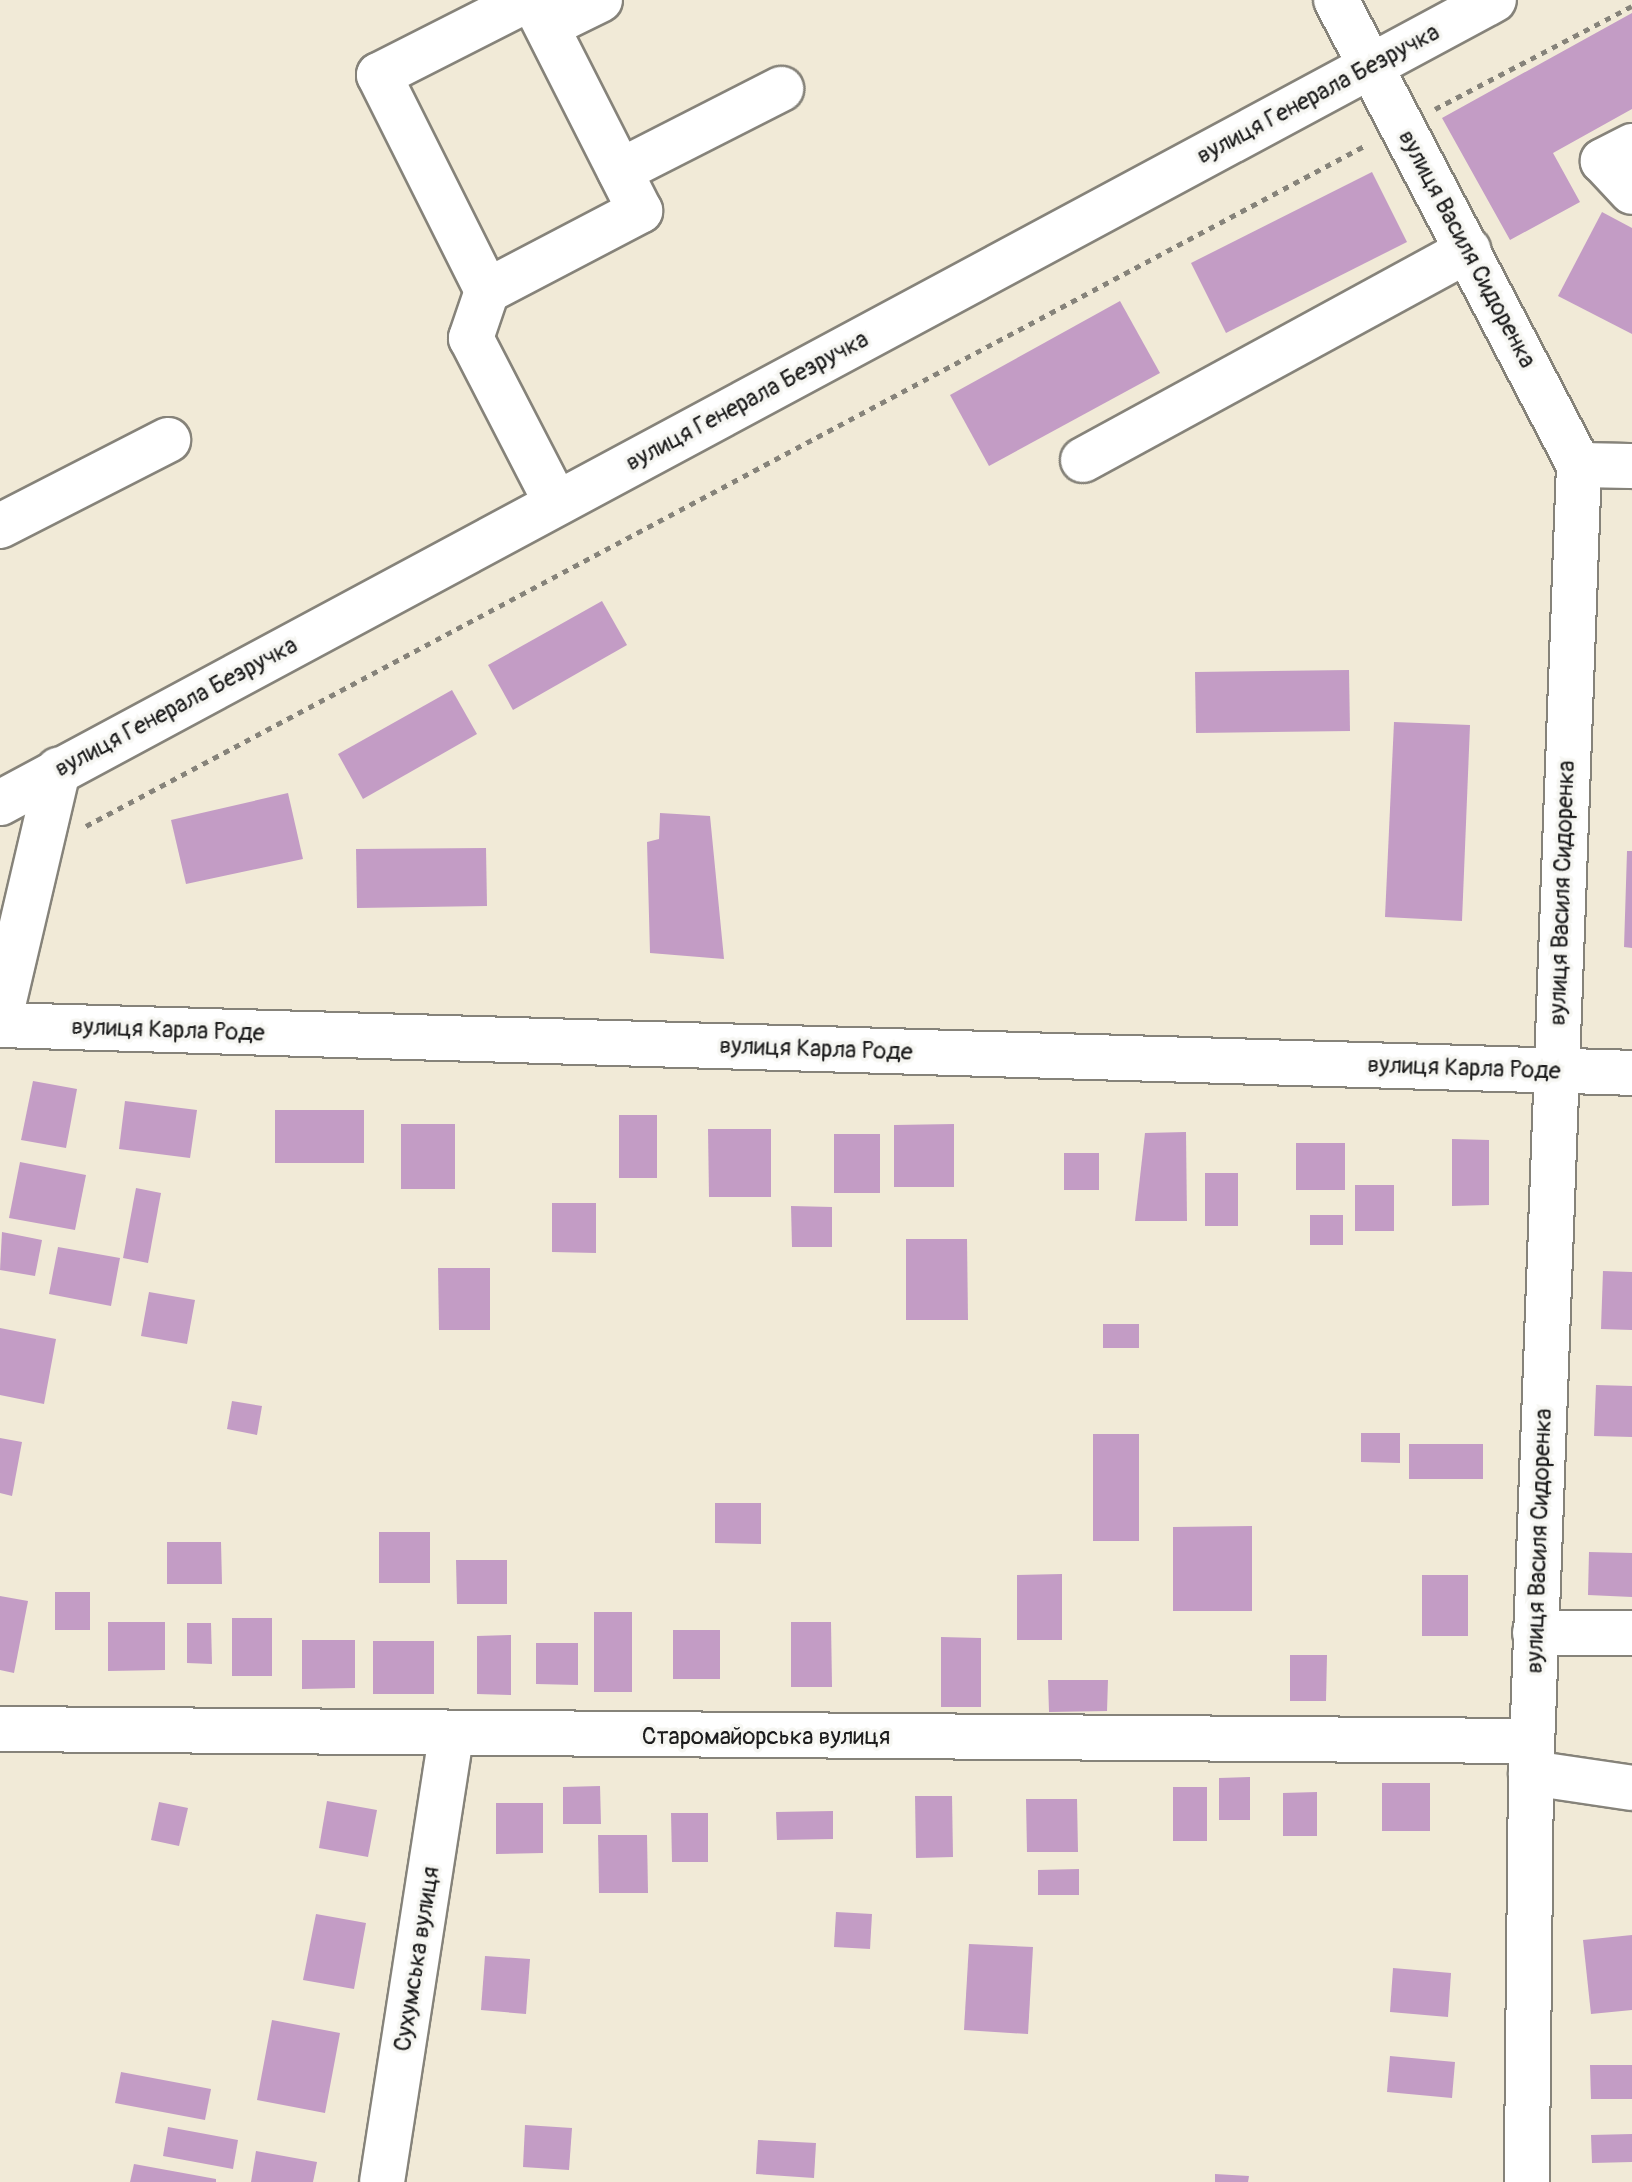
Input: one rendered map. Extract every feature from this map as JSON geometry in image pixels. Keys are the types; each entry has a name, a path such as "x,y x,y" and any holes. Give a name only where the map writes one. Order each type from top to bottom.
{"street":[{"path":"487,291 379,75 536,9 600,0"},
{"name":"вулиця Василя Сидоренка","path":"1336,0 1579,465 1531,1757 1527,2182"},
{"name":"вулиця Генерала Безручка","path":"0,803 1494,0"},
{"path":"536,9 640,211 487,291 471,338 556,503"},
{"path":"620,171 781,89"},
{"path":"1632,146 1603,161 1632,192"},
{"path":"1083,460 1468,250"},
{"path":"0,526 168,440"},
{"path":"1579,465 1632,466"},
{"path":"0,1018 58,770"},
{"name":"вулиця Карла Роде","path":"0,1025 1632,1073"},
{"path":"1535,1633 1632,1633"},
{"name":"Старомайорська вулиця","path":"0,1729 1531,1757 1632,1788"},
{"name":"Сухумська вулиця","path":"382,2182 451,1736"}],"path":[{"path":"39,851 1632,6"}],"building":[{"path":"1632,13 1632,109 1553,153 1580,202 1510,240 1442,118"},
{"path":"1372,172 1407,242 1226,333 1191,263"},
{"path":"1602,212 1632,228 1632,334 1558,296"},
{"path":"1120,301 1160,373 989,466 950,395"},
{"path":"602,601 627,645 513,710 488,665"},
{"path":"1349,670 1350,731 1196,733 1195,672"},
{"path":"452,690 477,734 363,799 338,754"},
{"path":"1394,722 1470,725 1462,921 1385,917"},
{"path":"288,793 303,859 186,884 171,820"},
{"path":"660,813 710,816 724,959 650,953 647,842 659,839"},
{"path":"486,848 487,906 357,908 356,849"},
{"path":"1627,851 1632,851 1632,948 1624,947"},
{"path":"33,1081 77,1089 66,1148 21,1140"},
{"path":"125,1101 197,1110 190,1158 119,1149"},
{"path":"275,1110 364,1110 364,1163 275,1163"},
{"path":"619,1115 657,1115 657,1178 619,1178"},
{"path":"401,1124 455,1124 455,1189 401,1189"},
{"path":"954,1124 954,1187 894,1187 894,1125"},
{"path":"708,1129 771,1129 771,1197 709,1197"},
{"path":"1186,1132 1187,1221 1135,1221 1145,1133"},
{"path":"834,1134 880,1134 880,1193 834,1193"},
{"path":"1452,1139 1489,1140 1489,1205 1452,1206"},
{"path":"1296,1143 1345,1143 1345,1190 1296,1190"},
{"path":"1064,1153 1099,1153 1099,1190 1064,1190"},
{"path":"20,1162 86,1175 75,1230 9,1218"},
{"path":"1205,1173 1238,1173 1238,1226 1205,1226"},
{"path":"1355,1185 1394,1185 1394,1231 1355,1231"},
{"path":"136,1188 161,1193 148,1263 123,1258"},
{"path":"552,1203 596,1203 596,1253 552,1252"},
{"path":"791,1206 832,1207 832,1247 792,1247"},
{"path":"1310,1215 1343,1215 1343,1245 1310,1245"},
{"path":"2,1232 42,1240 35,1276 0,1270"},
{"path":"906,1239 967,1239 968,1320 906,1320"},
{"path":"58,1247 120,1258 111,1306 49,1294"},
{"path":"438,1268 490,1268 490,1330 439,1330"},
{"path":"1603,1271 1632,1272 1632,1330 1601,1329"},
{"path":"149,1292 195,1300 187,1344 141,1336"},
{"path":"1103,1324 1139,1324 1139,1348 1103,1348"},
{"path":"0,1328 56,1339 44,1404 0,1395"},
{"path":"1596,1385 1632,1386 1632,1437 1594,1436"},
{"path":"232,1401 262,1406 257,1435 227,1429"},
{"path":"1361,1433 1400,1433 1400,1463 1361,1462"},
{"path":"1093,1434 1139,1434 1139,1541 1093,1541"},
{"path":"0,1438 22,1442 12,1496 0,1493"},
{"path":"1409,1444 1483,1444 1483,1479 1409,1479"},
{"path":"715,1503 761,1503 761,1544 715,1543"},
{"path":"1252,1526 1252,1611 1173,1611 1173,1527"},
{"path":"379,1532 430,1532 430,1583 379,1583"},
{"path":"167,1542 221,1542 222,1584 167,1584"},
{"path":"1589,1552 1632,1553 1632,1597 1588,1595"},
{"path":"456,1560 507,1560 507,1604 457,1604"},
{"path":"1062,1574 1062,1640 1017,1640 1017,1575"},
{"path":"1422,1575 1468,1575 1468,1636 1422,1636"},
{"path":"55,1592 90,1592 90,1630 55,1630"},
{"path":"0,1596 28,1601 14,1673 0,1670"},
{"path":"594,1612 632,1612 632,1692 594,1692"},
{"path":"232,1618 272,1618 272,1676 232,1676"},
{"path":"108,1622 165,1622 165,1670 108,1671"},
{"path":"791,1622 831,1622 832,1687 791,1687"},
{"path":"187,1623 211,1623 212,1664 187,1663"},
{"path":"673,1630 720,1630 720,1679 673,1679"},
{"path":"511,1635 511,1695 477,1694 477,1636"},
{"path":"941,1637 981,1638 981,1707 941,1707"},
{"path":"302,1640 355,1640 355,1688 302,1689"},
{"path":"373,1641 434,1641 434,1694 373,1694"},
{"path":"536,1643 578,1643 578,1685 536,1684"},
{"path":"1290,1655 1327,1655 1326,1701 1290,1701"},
{"path":"1048,1680 1108,1680 1107,1711 1049,1712"},
{"path":"1250,1777 1250,1820 1219,1820 1219,1778"},
{"path":"1382,1783 1430,1783 1430,1831 1382,1831"},
{"path":"600,1786 601,1824 563,1824 563,1787"},
{"path":"1173,1787 1207,1787 1207,1841 1173,1841"},
{"path":"1317,1792 1317,1836 1283,1836 1283,1793"},
{"path":"915,1796 952,1796 953,1857 916,1858"},
{"path":"1026,1799 1077,1799 1078,1852 1027,1852"},
{"path":"327,1801 377,1810 368,1857 319,1848"},
{"path":"159,1802 188,1808 179,1846 151,1840"},
{"path":"496,1803 543,1803 543,1853 496,1854"},
{"path":"833,1811 833,1839 777,1840 776,1812"},
{"path":"671,1813 708,1813 708,1862 672,1862"},
{"path":"598,1835 647,1835 648,1893 599,1893"},
{"path":"1079,1869 1079,1895 1038,1895 1038,1870"},
{"path":"836,1912 872,1914 870,1949 834,1947"},
{"path":"316,1914 366,1923 354,1989 303,1980"},
{"path":"1632,1935 1632,2010 1591,2014 1583,1940"},
{"path":"969,1944 1033,1947 1028,2034 964,2030"},
{"path":"485,1956 530,1959 526,2014 481,2010"},
{"path":"1393,1968 1451,1973 1448,2017 1390,2012"},
{"path":"272,2020 340,2033 325,2113 257,2100"},
{"path":"1390,2056 1455,2062 1452,2098 1387,2092"},
{"path":"1590,2065 1632,2065 1632,2099 1591,2099"},
{"path":"121,2072 211,2089 205,2120 115,2103"},
{"path":"525,2125 572,2128 569,2170 523,2167"},
{"path":"168,2127 238,2140 233,2169 163,2156"},
{"path":"1632,2134 1632,2162 1592,2163 1591,2135"},
{"path":"758,2140 816,2143 814,2178 756,2174"},
{"path":"256,2151 317,2162 313,2182 251,2182"},
{"path":"134,2164 216,2179 216,2182 130,2182"},
{"path":"1215,2174 1249,2176 1248,2182 1215,2182"}]}
